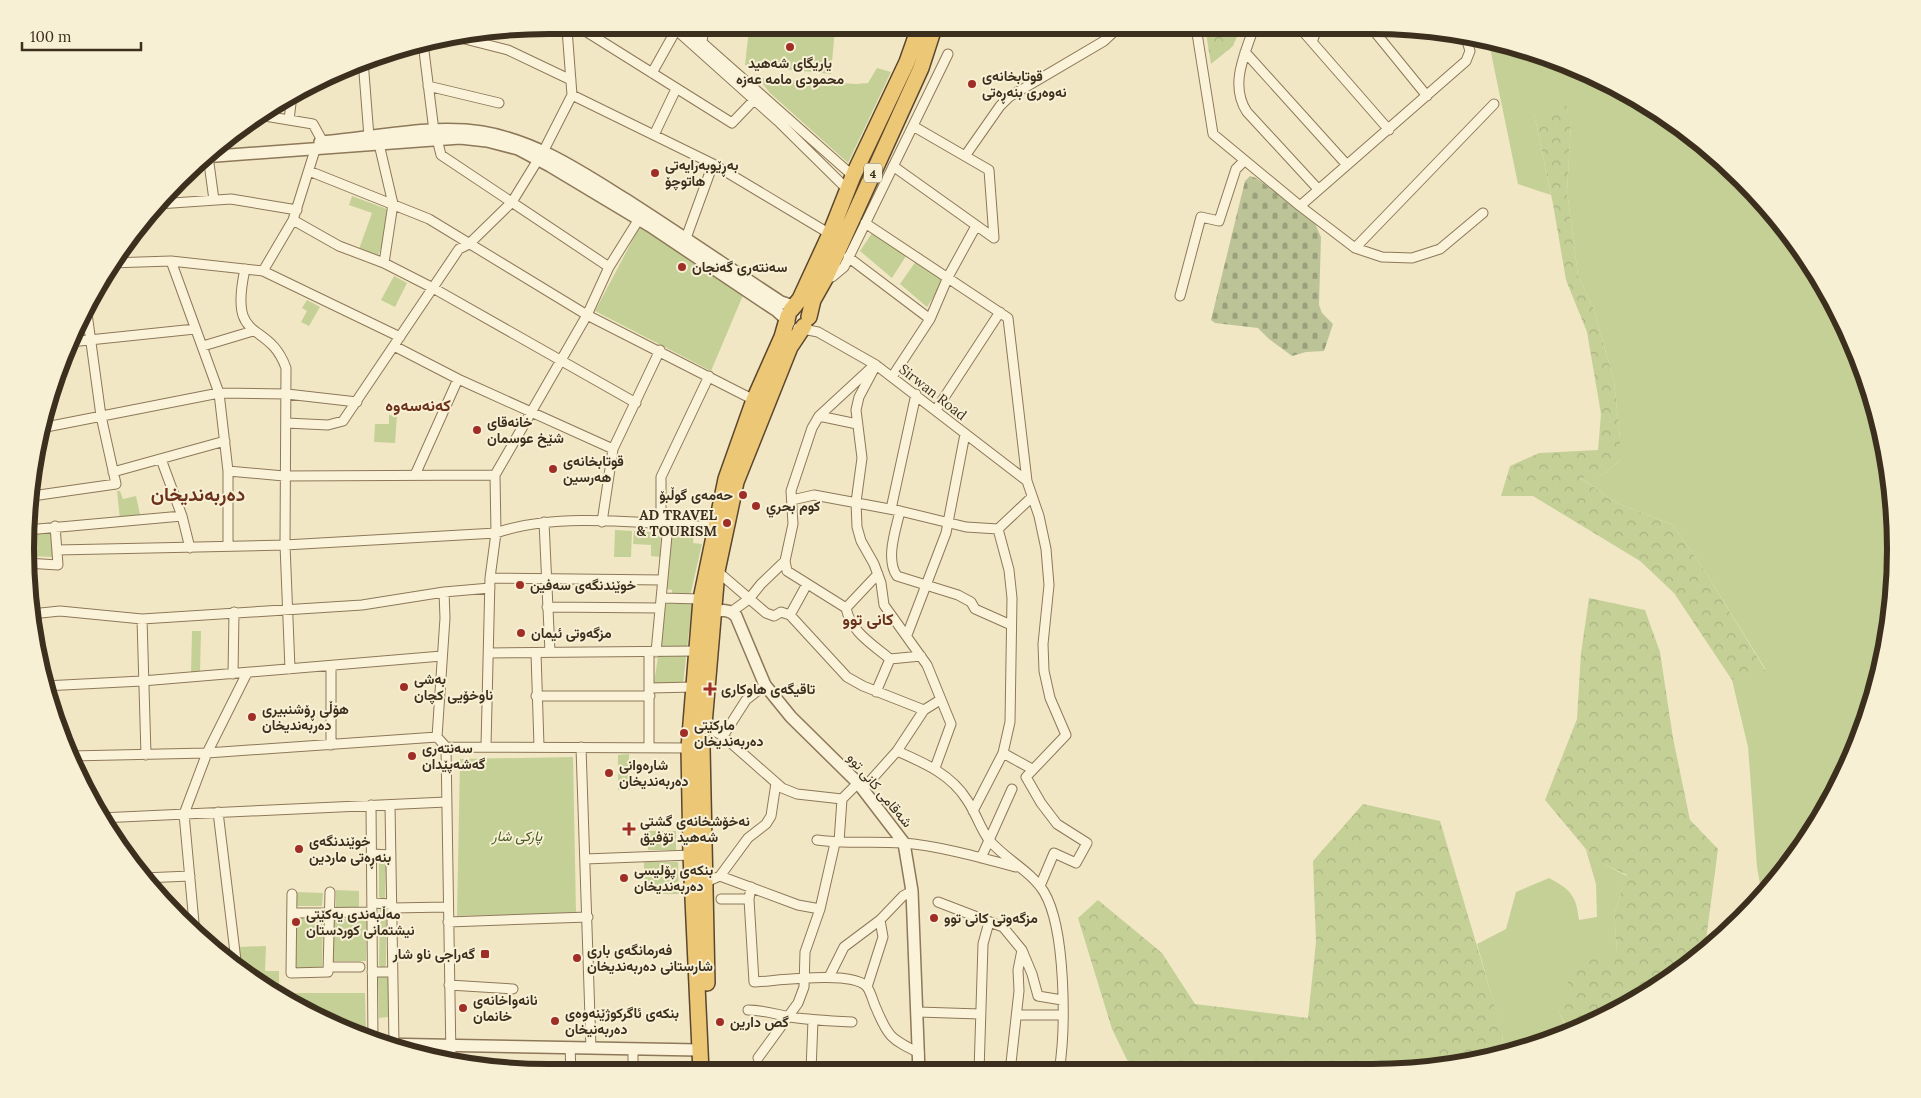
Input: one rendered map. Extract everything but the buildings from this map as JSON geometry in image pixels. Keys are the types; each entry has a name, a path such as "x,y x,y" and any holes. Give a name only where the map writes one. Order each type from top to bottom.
{"highway":[{"name":"4","path":"701,1064 691,856 696,748 704,725 717,570 736,482 790,347 799,319 800,299 830,234 850,183 907,62 917,34"},
{"name":"4","path":"710,1064 704,883 694,687 701,599 715,527 726,479 754,400 799,319 813,300 826,277 921,68 932,34"}],"street":[{"path":"286,423 339,424 357,402 459,249 469,244 512,202 541,155 572,96 568,34"},
{"path":"590,34 732,123 754,100"},
{"path":"652,72 674,34"},
{"path":"680,34 850,183"},
{"path":"693,34 850,183"},
{"path":"702,41 703,34"},
{"path":"965,156 1000,106 1010,97 1104,41 1112,34"},
{"path":"1197,34 1213,134 1300,206 1355,248 1382,257 1412,258 1440,249 1482,213"},
{"path":"1251,34 1238,82 1238,93 1244,108 1318,189"},
{"path":"1306,34 1388,130"},
{"path":"1312,42 1315,34"},
{"path":"1377,34 1427,96"},
{"path":"470,40 508,50 571,80"},
{"path":"1300,206 1466,62 1470,55 1466,43"},
{"path":"424,49 436,135 441,155 609,267"},
{"path":"1245,52 1347,165"},
{"path":"826,277 832,277 840,271 848,257 948,54"},
{"path":"364,68 369,137"},
{"path":"428,86 499,103"},
{"path":"654,135 676,89"},
{"path":"572,96 713,164 830,234"},
{"path":"289,120 291,103"},
{"path":"1355,248 1494,104"},
{"path":"263,271 293,220 319,146 313,124 270,117"},
{"path":"892,166 994,238 989,170 913,126"},
{"path":"219,153 379,144 436,135"},
{"path":"319,146 369,137 436,135 487,141 541,155 686,238 781,302 799,319"},
{"path":"379,144 393,204 384,263"},
{"path":"541,155 799,319"},
{"path":"1180,296 1201,217 1220,221 1236,169 1244,161"},
{"path":"209,162 214,200"},
{"path":"686,238 713,164"},
{"path":"309,171 429,219 587,315 660,350 754,400"},
{"path":"167,203 214,200 248,201 297,210"},
{"path":"486,746 490,653 490,583 496,533 495,475 587,315 609,267 639,219"},
{"path":"293,220 339,246 384,263 433,288 562,359 636,403"},
{"path":"865,223 1008,318 1027,481 1046,549 1049,585 1043,644 1044,671 1050,698 1066,735 1026,777 1041,803 1057,824 1087,843 1076,863 1054,853 1040,886"},
{"path":"892,377 930,319 948,277 976,226"},
{"path":"848,257 930,319"},
{"path":"121,263 171,261 263,271 400,338"},
{"path":"171,261 195,329 204,346 219,393 228,471 228,545"},
{"path":"245,269 240,304 244,320 282,356 286,368 284,476 290,668"},
{"path":"936,410 1000,312"},
{"path":"37,495 116,484 101,416 88,319"},
{"name":"Sirwan Road","path":"799,319 876,365 1027,481"},
{"path":"78,342 195,329"},
{"path":"204,346 253,330"},
{"path":"394,346 458,379 613,450"},
{"path":"602,522 613,450 660,350"},
{"path":"876,365 849,386 819,416 812,428 794,482 792,524 784,561 787,571 846,608 849,622 861,636 890,659 922,656"},
{"path":"876,365 859,396 857,424 862,458 856,502 857,528 878,574 884,604 922,656 951,724 934,768"},
{"path":"649,747 653,652 663,580 665,525 662,477 709,376"},
{"path":"414,475 458,379"},
{"path":"49,426 219,393 287,394 357,402"},
{"path":"916,394 896,510 892,569 897,576 958,595 971,602 975,609 1011,625"},
{"path":"819,416 857,424"},
{"path":"907,635 946,533 965,434"},
{"path":"113,472 225,441"},
{"path":"162,459 182,516 190,548"},
{"path":"228,471 284,476 495,475"},
{"path":"792,500 814,495 896,510 966,527 998,529 1032,497"},
{"path":"35,529 182,516"},
{"path":"57,550 285,545 496,533 511,528 544,522 602,522 715,527"},
{"path":"544,522 550,652"},
{"path":"34,564 58,565 55,526"},
{"path":"973,812 1003,753 1010,722 1012,693 1012,598 1009,570 998,529"},
{"path":"713,612 731,612 749,599 784,561"},
{"path":"717,570 766,613 774,616 782,612 790,615 847,677 876,692 924,710"},
{"path":"846,608 878,574"},
{"path":"38,613 60,611 142,619 288,608 362,605 490,583 548,579 663,580"},
{"path":"790,615 807,584"},
{"path":"444,592 437,737 446,747 451,1055"},
{"path":"661,598 701,599"},
{"path":"547,607 660,608"},
{"path":"233,674 234,612"},
{"name":"شەقامی کانی توو","path":"731,612 736,616 765,685 791,716 860,786 904,843 912,890 920,1064"},
{"path":"142,619 142,682 146,755"},
{"path":"490,653 697,651"},
{"path":"536,653 539,746"},
{"path":"52,686 142,682 442,656"},
{"path":"876,692 890,659"},
{"path":"331,666 331,745"},
{"path":"194,922 184,814 207,753 247,673"},
{"path":"723,736 746,700 765,685"},
{"path":"536,696 650,692 694,687"},
{"path":"704,725 723,736 776,783 797,794 842,799 860,786 897,751 924,710 940,700"},
{"path":"77,756 207,753 437,737"},
{"path":"446,747 696,748"},
{"path":"581,747 591,1048"},
{"path":"897,751 934,768 964,794 990,841 1040,886 1054,917 1062,1000 1059,1064"},
{"path":"1003,753 1032,770"},
{"path":"704,883 720,876 748,838 766,824 771,816 776,783"},
{"path":"981,858 1012,789"},
{"path":"758,1058 798,1002 805,980 805,952 820,909 837,843 842,799"},
{"path":"110,818 446,802"},
{"path":"390,804 394,1040"},
{"path":"371,805 373,1033"},
{"path":"218,812 236,958"},
{"path":"817,840 837,843 904,843 981,858 1019,868"},
{"path":"372,854 391,855"},
{"path":"585,860 691,856"},
{"path":"152,878 190,876"},
{"path":"720,876 798,905 820,909"},
{"path":"751,887 749,900 754,982 829,978 857,981 867,987 880,1018 892,1039 919,1053"},
{"path":"829,978 844,947 880,920 903,896 912,890"},
{"path":"292,894 291,973 328,972 330,892"},
{"path":"721,899 749,900"},
{"path":"938,902 1003,927 1022,950 1032,974 1038,996 1062,1000"},
{"path":"292,912 329,912 392,906 448,907"},
{"path":"448,922 588,917"},
{"path":"867,987 883,937 880,920"},
{"path":"979,1064 983,944 989,922"},
{"path":"1011,1064 1019,991 1018,970 1022,950"},
{"path":"328,967 360,967"},
{"path":"372,972 393,972"},
{"path":"450,985 513,989"},
{"path":"748,1010 771,1011 787,1016 813,1020 852,1022"},
{"path":"918,1012 980,1014"},
{"path":"1016,1015 1062,1015"},
{"path":"811,1064 813,1020"},
{"path":"407,1044 700,1050"},
{"path":"570,1047 571,1064"},
{"path":"633,1049 633,1064"}],"green space":[{"name":"یاریگاى شه‌هید محمودى مامه‌ عه‌زه","path":"748,34 834,34 831,74 745,65"},
{"path":"1206,34 1238,34 1233,46 1211,64"},
{"path":"1490,48 1538,61 1600,87 1658,121 1686,140 1712,162 1759,209 1781,235 1800,263 1834,321 1860,383 1877,448 1886,515 1886,583 1877,650 1860,715 1834,777 1800,835 1781,863 1761,887 1757,867 1748,747 1732,680 1766,670 1706,573 1673,525 1617,503 1579,477 1604,474 1620,460 1620,439 1614,381 1593,307 1578,276 1567,191 1571,123 1534,113 1551,195 1518,184"},
{"path":"877,68 891,72 848,163 770,93 758,78 856,84 868,83"},
{"path":"1567,106 1571,123 1567,191 1578,276 1593,307 1614,381 1620,439 1620,460 1604,474 1580,478 1617,503 1673,525 1706,573 1766,671 1732,680 1674,593 1640,561 1533,496 1501,496 1510,466 1539,453 1598,450 1601,414 1587,332 1566,280 1553,204 1534,113"},
{"path":"1250,176 1256,178 1313,219 1321,237 1319,305 1322,313 1333,324 1324,351 1306,352 1292,356 1258,328 1215,323 1211,320 1245,181"},
{"path":"352,196 387,209 386,235 378,256 359,249 372,213 349,205"},
{"path":"640,226 744,293 711,371 595,311"},
{"path":"872,233 906,256 892,278 860,251"},
{"path":"916,261 945,280 927,307 900,284"},
{"path":"394,276 407,283 395,307 381,300"},
{"path":"307,300 320,307 309,326 301,322 307,311 302,308"},
{"path":"389,415 397,416 395,443 374,442 375,424 389,424"},
{"path":"117,491 120,491 123,499 136,496 141,519 120,520"},
{"path":"615,530 632,531 631,557 614,557"},
{"path":"671,530 694,532 693,543 702,544 690,596 672,595 672,590 666,589"},
{"path":"52,531 54,557 34,556 34,534"},
{"path":"634,531 661,533 660,557 651,556 651,545 633,544"},
{"path":"1589,598 1645,610 1660,652 1673,738 1690,820 1718,849 1705,942 1686,958 1630,995 1566,1026 1559,1012 1573,965 1617,952 1614,913 1627,875 1595,860 1545,800 1577,719 1581,653"},
{"path":"666,604 692,604 683,684 654,683"},
{"path":"192,631 201,631 200,673 191,673"},
{"path":"629,754 630,790 618,790 618,755"},
{"name":"پاركى شار","path":"573,757 576,913 457,916 460,759"},
{"path":"1363,804 1440,821 1503,1034 1502,1048 1439,1060 1406,1063 1129,1064 1112,1029 1078,918 1098,900 1162,953 1195,1004 1308,1018 1316,942 1313,861"},
{"path":"648,831 676,831 676,850 648,850"},
{"path":"1586,850 1596,860 1627,876 1614,913 1617,952 1559,1012 1565,1026 1502,1048 1503,1036 1477,944 1506,929 1516,892 1549,878 1563,886 1571,894 1576,905 1579,920 1597,917 1596,884"},
{"path":"383,859 386,862 385,900 379,897 379,862"},
{"path":"644,862 678,862 679,894 657,894 657,885 644,885"},
{"path":"336,890 359,891 359,908 336,907"},
{"path":"295,892 323,893 322,906 295,906"},
{"path":"380,907 384,907 386,910 386,965 383,969 379,965"},
{"path":"295,915 323,915 322,969 294,968"},
{"path":"334,919 367,919 366,961 333,961"},
{"path":"266,946 265,971 279,971 279,987 241,962 239,947"},
{"path":"378,977 388,977 388,1017 379,1018"},
{"path":"288,993 365,993 366,1030 321,1011"}],"place":[{"name":"یاریگاى شه‌هید محمودى مامه‌ عه‌زه","path":"790,47"},
{"name":"قوتابخانەی نەوەری بنەڕەتی","path":"972,84"},
{"name":"بەڕێوبەرایەتی هاتوچۆ","path":"655,173"},
{"name":"سەنتەری گەنجان","path":"682,267"},
{"name":"خانەقای شێخ عوسمان","path":"477,430"},
{"name":"قوتابخانەی هەرسین","path":"553,469"},
{"name":"حەمەی گوڵبۆ","path":"743,495"},
{"name":"کوم بحري","path":"756,506"},
{"name":"AD TRAVEL & TOURISM","path":"727,523"},
{"name":"خوێندنگەی سەفین","path":"520,585"},
{"name":"مزگەوتی ئیمان","path":"521,633"},
{"name":"بەشی ناوخۆیی کچان","path":"404,687"},
{"name":"تاقیگەی هاوکاری","path":"710,689"},
{"name":"هۆڵی ڕۆشنبیری دەربەندیخان","path":"252,717"},
{"name":"مارکێتی دەربەندیخان","path":"684,733"},
{"name":"سەنتەری گەشەپێدان","path":"412,756"},
{"name":"شارەوانی دەربەندیخان","path":"609,773"},
{"name":"نەخۆشخانەی گشتی شەهید تۆفیق","path":"629,829"},
{"name":"خوێندنگەی بنەڕەتی ماردین","path":"299,849"},
{"name":"بنکەی پۆلیسی دەربەندیخان","path":"624,878"},
{"name":"مزگەوتی کانی توو","path":"934,918"},
{"name":"مەڵبەندی یەکێتی نیشتمانی کوردستان","path":"296,922"},
{"name":"گەراجی ناو شار","path":"485,954"},
{"name":"فەرمانگەی باری شارستانی دەربەندیخان","path":"577,958"},
{"name":"نانەواخانەی خانمان","path":"463,1008"},
{"name":"بنکەی ئاگرکوژێنەوەی دەربەنیخان","path":"555,1021"},
{"name":"گص دارین","path":"720,1022"}],"district":[{"name":"کەنەسەوە","path":"418,405"},
{"name":"دەربەندیخان","path":"198,494"},
{"name":"کانی توو","path":"868,619"}]}
